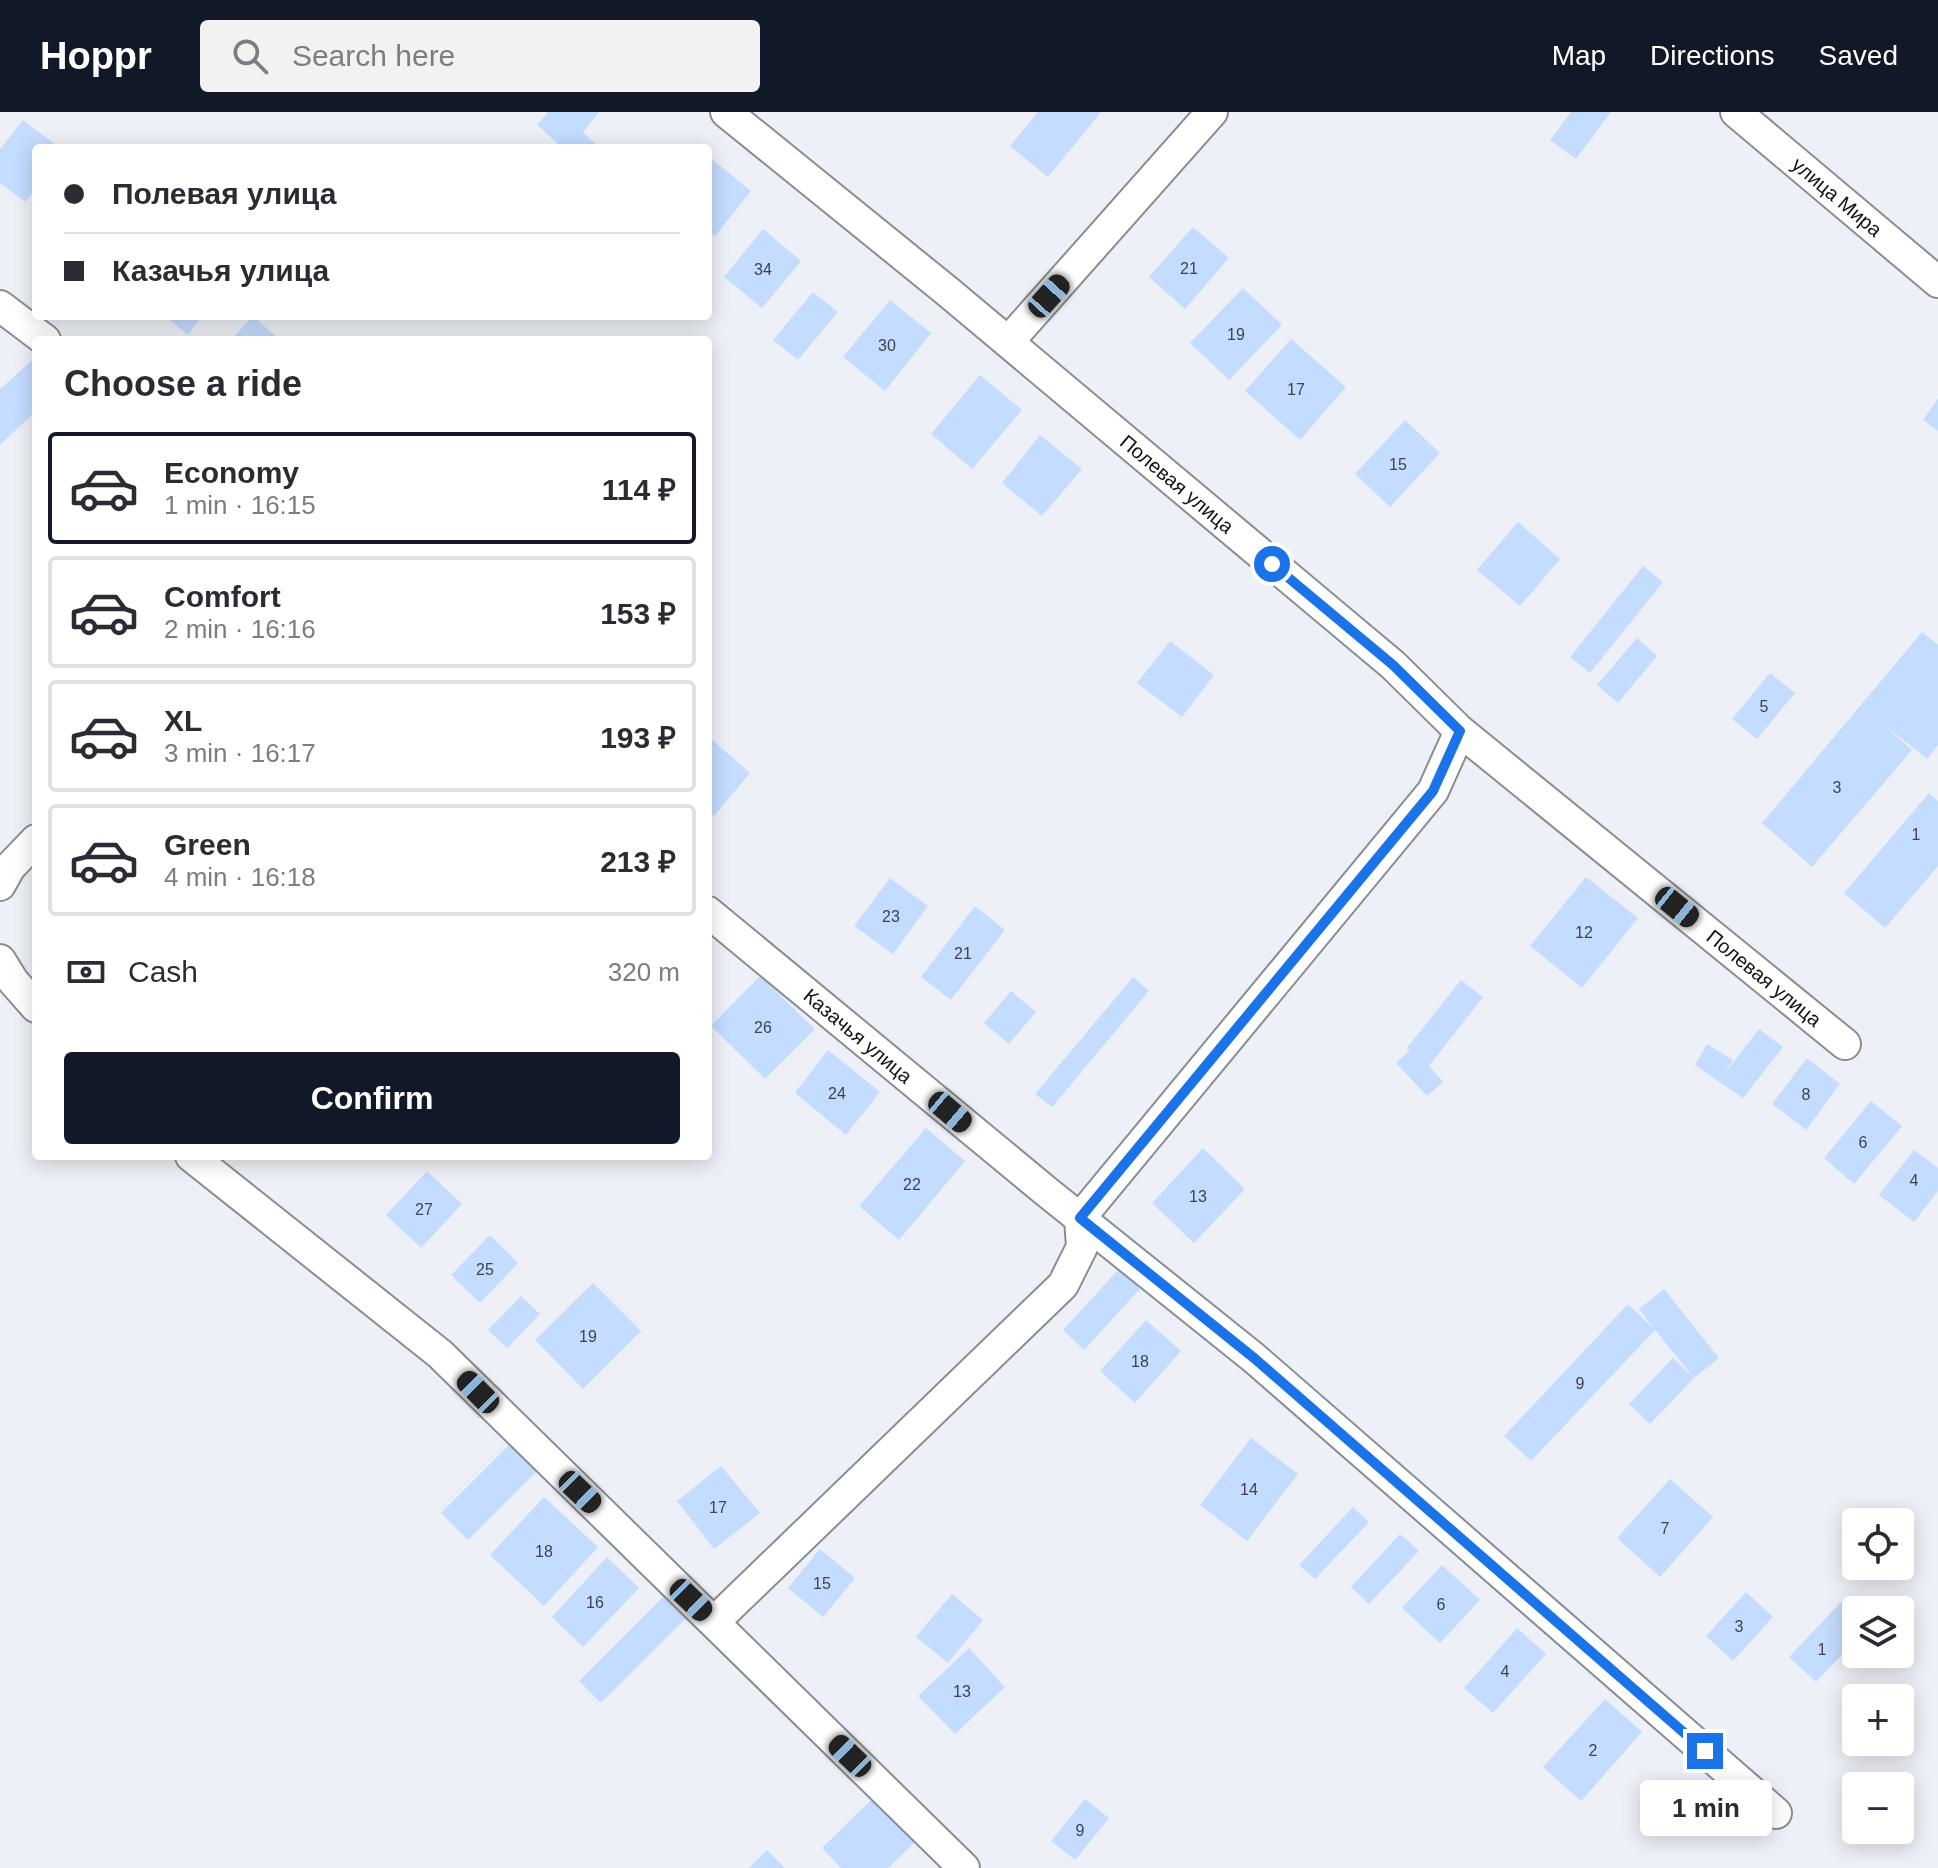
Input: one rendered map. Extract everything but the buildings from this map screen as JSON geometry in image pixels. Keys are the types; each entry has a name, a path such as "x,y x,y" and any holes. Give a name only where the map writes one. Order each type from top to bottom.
{"street":[{"name":"Полевая улица","path":"726,112 1008,342 1393,665 1460,731 1845,1044"},
{"path":"1008,342 1212,112"},
{"name":"улица Мира","path":"1736,112 1938,282"},
{"path":"0,306 40,336"},
{"path":"714,1622 1063,1285 1082,1247 1080,1218 1433,791 1460,731"},
{"path":"0,885 10,867 32,844"},
{"name":"Казачья улица","path":"712,915 1254,1358 1776,1813"},
{"path":"0,960 32,1002"},
{"path":"196,1160 440,1354 964,1868"}],"route":[{"path":"1272,564 1393,665 1460,731 1433,791 1080,1218 1254,1358 1705,1751"}]}
